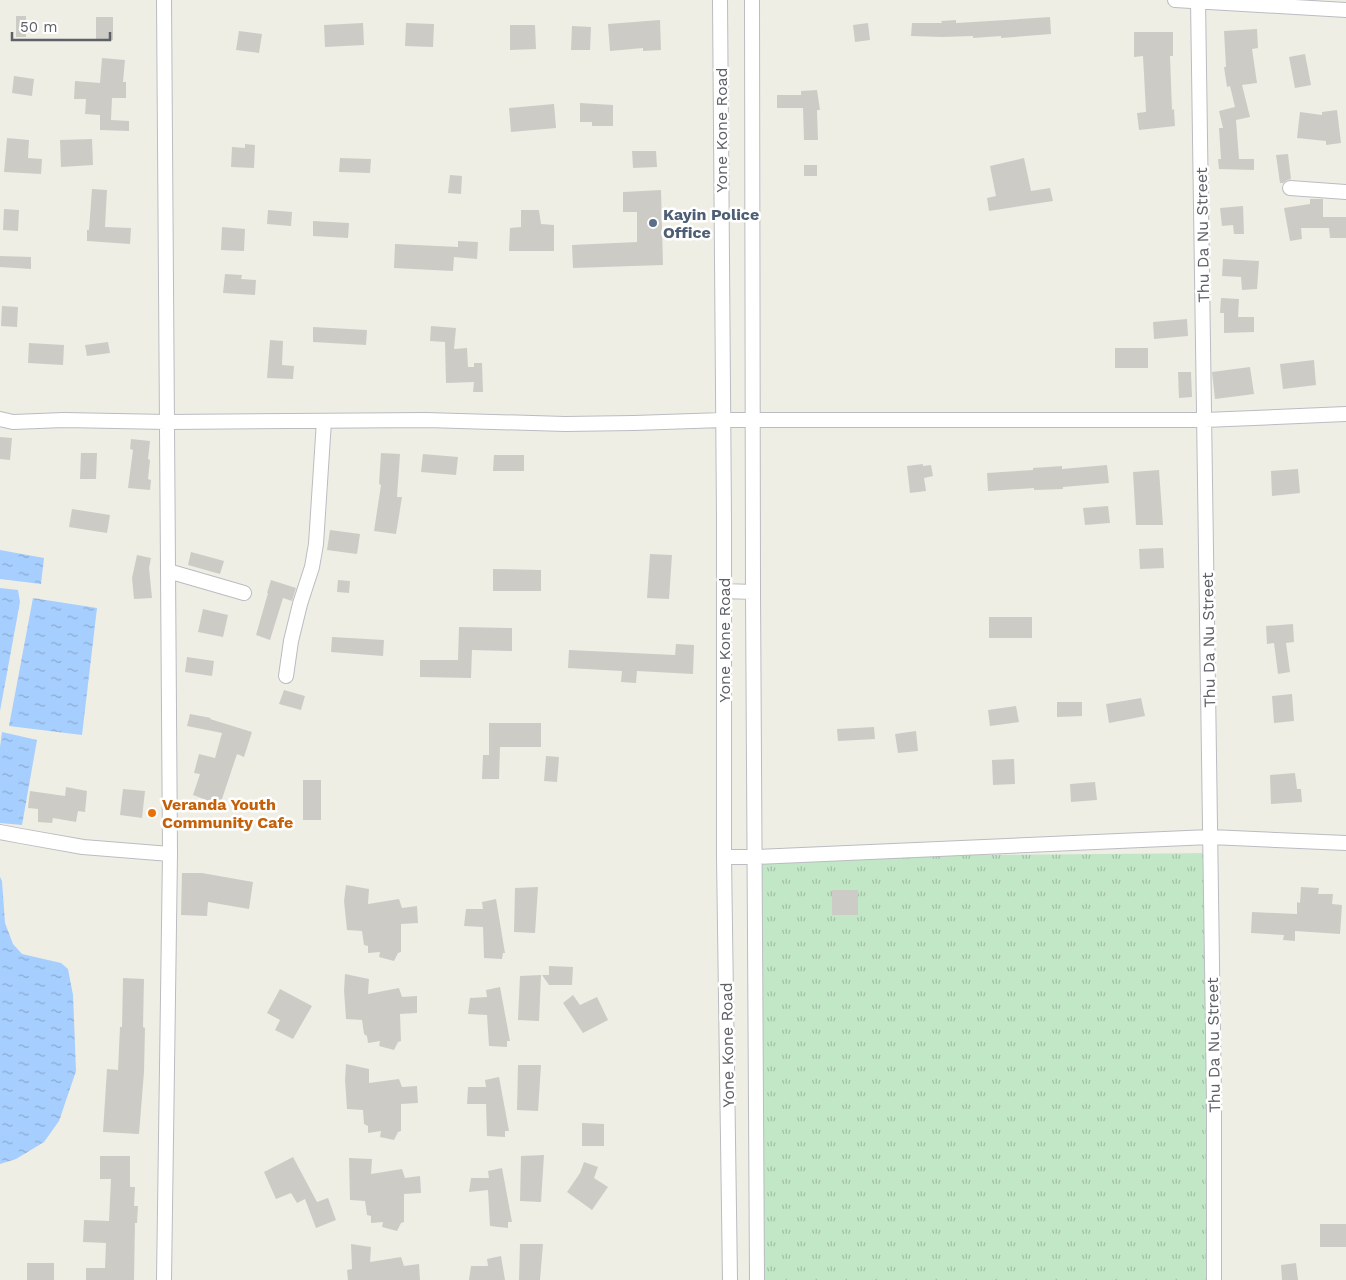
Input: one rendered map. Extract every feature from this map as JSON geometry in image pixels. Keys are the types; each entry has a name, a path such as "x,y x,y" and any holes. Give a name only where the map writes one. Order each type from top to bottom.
{"street":[{"path":"164,0 170,854 164,1280"},
{"name":"Yone Kone Road","path":"720,0 724,857 730,1280"},
{"path":"752,0 752,420 757,1280"},
{"path":"1175,0 1346,10"},
{"name":"Thu Da Nu Street","path":"1198,1 1214,1101 1214,1280"},
{"path":"1290,188 1346,192"},
{"path":"0,419 13,422 64,420 167,422 426,420 575,424 723,420 1205,420 1346,414"},
{"path":"286,676 291,641 312,567 316,544 324,421"},
{"path":"168,571 244,593"},
{"path":"724,591 753,592"},
{"path":"0,832 83,847 170,854"},
{"path":"724,857 1210,837 1346,843"}],"green space":[{"path":"1213,853 1214,1280 757,1280 754,857"}],"water":[{"path":"0,550 44,558 41,584 0,579"},
{"path":"0,588 18,590 20,602 0,711"},
{"path":"33,598 97,608 82,735 9,726"},
{"path":"2,732 37,740 22,825 0,823 0,747"},
{"path":"0,877 2,881 5,923 13,944 22,954 61,963 68,969 73,995 76,1071 59,1121 44,1142 16,1159 0,1164"}],"building":[{"path":"16,16 26,16 26,37 16,37"},
{"path":"96,17 113,17 113,40 96,40"},
{"path":"1050,17 1051,34 1001,38 1001,36 973,38 973,36 911,36 912,23 942,23 941,21 956,20 956,23"},
{"path":"660,20 661,50 643,51 643,48 610,51 608,24"},
{"path":"363,23 364,45 325,47 324,25"},
{"path":"406,23 434,24 433,47 405,46"},
{"path":"868,23 870,40 855,42 853,25"},
{"path":"510,25 535,25 536,49 510,50"},
{"path":"572,26 591,27 590,50 571,50"},
{"path":"1257,29 1258,48 1252,49 1257,83 1242,85 1250,117 1236,120 1239,159 1254,159 1254,170 1219,169 1218,159 1221,159 1219,128 1223,128 1219,111 1235,107 1230,86 1227,87 1224,67 1226,67 1224,31"},
{"path":"239,31 262,34 259,53 236,50"},
{"path":"1134,32 1173,32 1173,56 1170,56 1172,110 1174,109 1175,126 1139,130 1137,113 1146,112 1143,56 1134,57"},
{"path":"1305,54 1311,85 1295,88 1289,57"},
{"path":"102,58 125,60 123,82 126,82 126,98 112,98 111,120 129,121 129,131 100,130 100,115 85,114 86,99 74,99 75,81 100,83"},
{"path":"14,76 34,79 32,96 12,93"},
{"path":"817,90 820,110 817,110 818,140 804,140 803,108 777,108 777,95 801,95 801,91"},
{"path":"580,103 613,105 613,126 592,126 592,122 580,122"},
{"path":"554,104 556,128 511,132 509,108"},
{"path":"1337,110 1341,143 1326,145 1326,141 1297,138 1300,112 1322,115 1322,112"},
{"path":"7,138 29,140 28,158 42,159 41,174 4,172"},
{"path":"92,139 93,165 61,167 60,140"},
{"path":"245,144 255,145 254,168 231,167 232,147 245,148"},
{"path":"632,151 656,151 657,167 633,168"},
{"path":"1288,154 1291,179 1280,183 1276,155"},
{"path":"340,158 371,159 370,173 339,172"},
{"path":"1024,158 1031,191 1050,188 1053,201 989,211 987,198 996,196 990,166"},
{"path":"804,165 817,165 817,176 804,176"},
{"path":"450,175 462,176 461,194 448,193"},
{"path":"92,189 107,190 105,227 131,228 130,244 87,241"},
{"path":"661,190 663,265 573,268 572,245 637,242 637,212 623,212 623,192"},
{"path":"1310,199 1323,199 1323,217 1346,217 1346,238 1330,238 1329,228 1301,228 1302,239 1290,241 1284,208 1310,204"},
{"path":"1243,206 1244,234 1234,234 1233,225 1222,226 1220,208"},
{"path":"4,209 19,210 18,231 3,230"},
{"path":"268,210 292,212 291,226 267,224"},
{"path":"521,210 539,210 541,224 554,225 554,251 509,251 510,228 521,227"},
{"path":"313,221 349,223 348,238 313,236"},
{"path":"222,227 245,229 244,251 221,250"},
{"path":"458,241 478,242 477,259 454,257 453,271 394,268 395,244 458,247"},
{"path":"0,256 31,257 31,269 0,267"},
{"path":"1223,259 1259,261 1257,289 1242,290 1241,277 1222,276"},
{"path":"225,274 242,275 241,279 256,280 255,295 223,293"},
{"path":"1221,298 1239,299 1238,317 1254,317 1254,332 1224,333 1224,313 1220,313"},
{"path":"2,306 18,307 17,327 1,326"},
{"path":"1187,319 1188,336 1154,339 1153,322"},
{"path":"431,326 456,328 454,349 467,348 468,367 474,367 474,363 482,363 483,392 473,392 474,382 446,383 445,342 430,341"},
{"path":"313,327 367,330 366,345 313,342"},
{"path":"270,340 283,341 282,365 294,366 293,379 267,378"},
{"path":"108,342 110,353 87,356 85,345"},
{"path":"29,343 64,345 63,365 28,363"},
{"path":"1115,348 1148,348 1148,368 1115,368"},
{"path":"1314,360 1316,385 1283,389 1280,364"},
{"path":"1250,367 1254,394 1215,399 1212,372"},
{"path":"1178,372 1191,372 1192,397 1179,398"},
{"path":"0,437 12,438 10,460 0,459"},
{"path":"131,439 150,441 148,479 151,480 150,490 128,488 133,450 130,449"},
{"path":"81,453 97,453 96,479 80,479"},
{"path":"381,453 400,454 397,497 402,497 396,534 374,531 381,485 379,484"},
{"path":"423,454 458,457 456,475 421,472"},
{"path":"494,455 524,455 524,471 493,471"},
{"path":"923,464 923,466 931,465 933,476 924,478 926,491 910,493 907,466"},
{"path":"1107,465 1109,483 1063,487 1063,489 1034,490 1034,488 988,491 987,473 1062,466 1062,469"},
{"path":"1298,469 1300,493 1272,496 1271,471"},
{"path":"1159,470 1163,525 1136,525 1133,472"},
{"path":"1108,506 1110,523 1085,525 1083,508"},
{"path":"72,509 110,515 107,533 69,527"},
{"path":"330,530 360,534 357,554 327,550"},
{"path":"1163,548 1164,568 1140,569 1139,549"},
{"path":"191,552 224,561 220,574 188,565"},
{"path":"650,554 672,555 669,599 647,598"},
{"path":"137,555 151,558 149,568 152,598 134,599 132,578"},
{"path":"493,569 541,570 541,591 493,591"},
{"path":"271,580 296,588 292,601 283,598 270,640 256,635"},
{"path":"338,580 350,581 349,593 337,592"},
{"path":"203,609 228,615 223,637 198,632"},
{"path":"989,617 1032,617 1032,638 989,638"},
{"path":"1293,624 1294,642 1286,643 1290,672 1278,674 1274,643 1267,644 1266,626"},
{"path":"459,627 512,628 512,651 472,650 471,678 420,677 420,660 458,660"},
{"path":"332,637 384,640 383,656 331,652"},
{"path":"676,644 694,645 693,674 637,671 636,683 621,682 622,671 568,668 569,650 675,655"},
{"path":"187,657 214,661 212,676 185,672"},
{"path":"284,690 305,696 301,710 279,704"},
{"path":"1292,694 1294,721 1274,723 1272,696"},
{"path":"1141,698 1145,716 1109,723 1106,704"},
{"path":"1057,702 1082,702 1082,716 1057,717"},
{"path":"1016,706 1019,722 990,726 988,710"},
{"path":"190,714 211,718 252,732 244,757 237,754 220,805 193,795 200,774 194,773 199,754 215,758 222,733 187,726"},
{"path":"489,723 541,723 541,747 500,747 499,779 482,779 483,755 489,755"},
{"path":"874,727 875,739 838,741 837,729"},
{"path":"916,731 918,751 898,753 895,734"},
{"path":"546,756 559,757 557,782 544,781"},
{"path":"1014,759 1015,784 993,785 992,760"},
{"path":"1295,773 1297,789 1301,789 1302,802 1271,804 1270,775"},
{"path":"303,780 321,780 321,820 303,820"},
{"path":"1095,782 1097,800 1071,802 1070,784"},
{"path":"66,787 87,791 85,812 78,811 76,822 53,818 52,823 38,822 38,809 28,808 30,791 65,796"},
{"path":"123,789 145,791 142,818 120,815"},
{"path":"182,873 202,873 253,882 249,909 208,902 207,916 181,915"},
{"path":"346,885 369,889 368,904 399,899 402,908 417,906 418,923 401,924 401,952 398,953 394,961 379,957 380,952 368,953 368,946 364,945 362,931 347,930 344,901"},
{"path":"538,887 535,933 514,932 515,888"},
{"path":"1301,887 1319,888 1318,894 1333,894 1332,904 1342,905 1340,934 1295,931 1295,941 1283,940 1284,935 1251,933 1252,912 1297,914 1297,902 1300,903"},
{"path":"832,890 858,890 858,915 832,915"},
{"path":"496,899 505,953 503,953 502,959 484,958 483,927 464,926 466,909 483,909 482,902"},
{"path":"549,966 573,967 572,985 549,985 542,975 549,975"},
{"path":"345,974 369,979 368,994 399,988 402,997 417,996 417,1013 400,1014 401,1041 398,1042 394,1050 379,1046 380,1041 368,1043 367,1036 364,1034 362,1020 346,1019"},
{"path":"541,975 539,1021 518,1020 520,976"},
{"path":"123,978 144,979 144,1072 139,1134 103,1132 107,1069 118,1070 120,1027 122,1027"},
{"path":"500,987 510,1041 507,1041 507,1047 489,1046 487,1015 468,1014 470,998 487,997 486,990"},
{"path":"280,989 312,1006 293,1039 275,1030 280,1020 267,1013"},
{"path":"573,995 580,1005 597,997 608,1020 583,1033 563,1003"},
{"path":"346,1064 369,1069 369,1083 399,1079 402,1087 417,1086 418,1103 401,1104 401,1131 398,1132 394,1140 380,1137 381,1131 368,1133 368,1126 364,1124 363,1110 347,1109"},
{"path":"518,1065 541,1065 538,1111 517,1110"},
{"path":"499,1077 509,1131 505,1131 505,1137 487,1136 486,1104 467,1104 468,1087 486,1087 485,1080"},
{"path":"582,1123 604,1124 604,1146 582,1146"},
{"path":"544,1155 541,1202 520,1201 521,1156"},
{"path":"100,1156 130,1156 130,1187 135,1187 134,1206 138,1206 137,1223 135,1223 134,1280 86,1280 86,1268 105,1268 106,1243 83,1242 84,1220 109,1221 111,1179 100,1179"},
{"path":"293,1157 317,1202 328,1198 336,1220 316,1228 305,1199 297,1203 291,1193 276,1199 264,1172"},
{"path":"349,1158 372,1159 371,1174 402,1169 405,1178 420,1176 421,1193 404,1194 404,1222 401,1223 397,1231 382,1227 383,1222 371,1223 371,1216 367,1215 365,1201 350,1200"},
{"path":"584,1162 598,1167 594,1178 608,1187 592,1210 567,1192 580,1173"},
{"path":"502,1168 512,1222 508,1222 508,1228 490,1226 488,1190 469,1192 471,1178 489,1178 488,1171"},
{"path":"1320,1224 1346,1224 1346,1247 1320,1247"},
{"path":"351,1244 371,1247 370,1262 401,1257 404,1266 419,1264 420,1280 348,1280 347,1270 352,1269"},
{"path":"520,1244 543,1244 540,1280 519,1280"},
{"path":"501,1256 505,1280 469,1280 471,1266 488,1266 487,1259"},
{"path":"27,1263 54,1263 54,1280 27,1280"},
{"path":"1296,1263 1298,1280 1282,1280 1281,1265"}],"place":[{"name":"Kayin Police Office","path":"653,223"},
{"name":"Veranda Youth Community Cafe","path":"152,813"}]}
